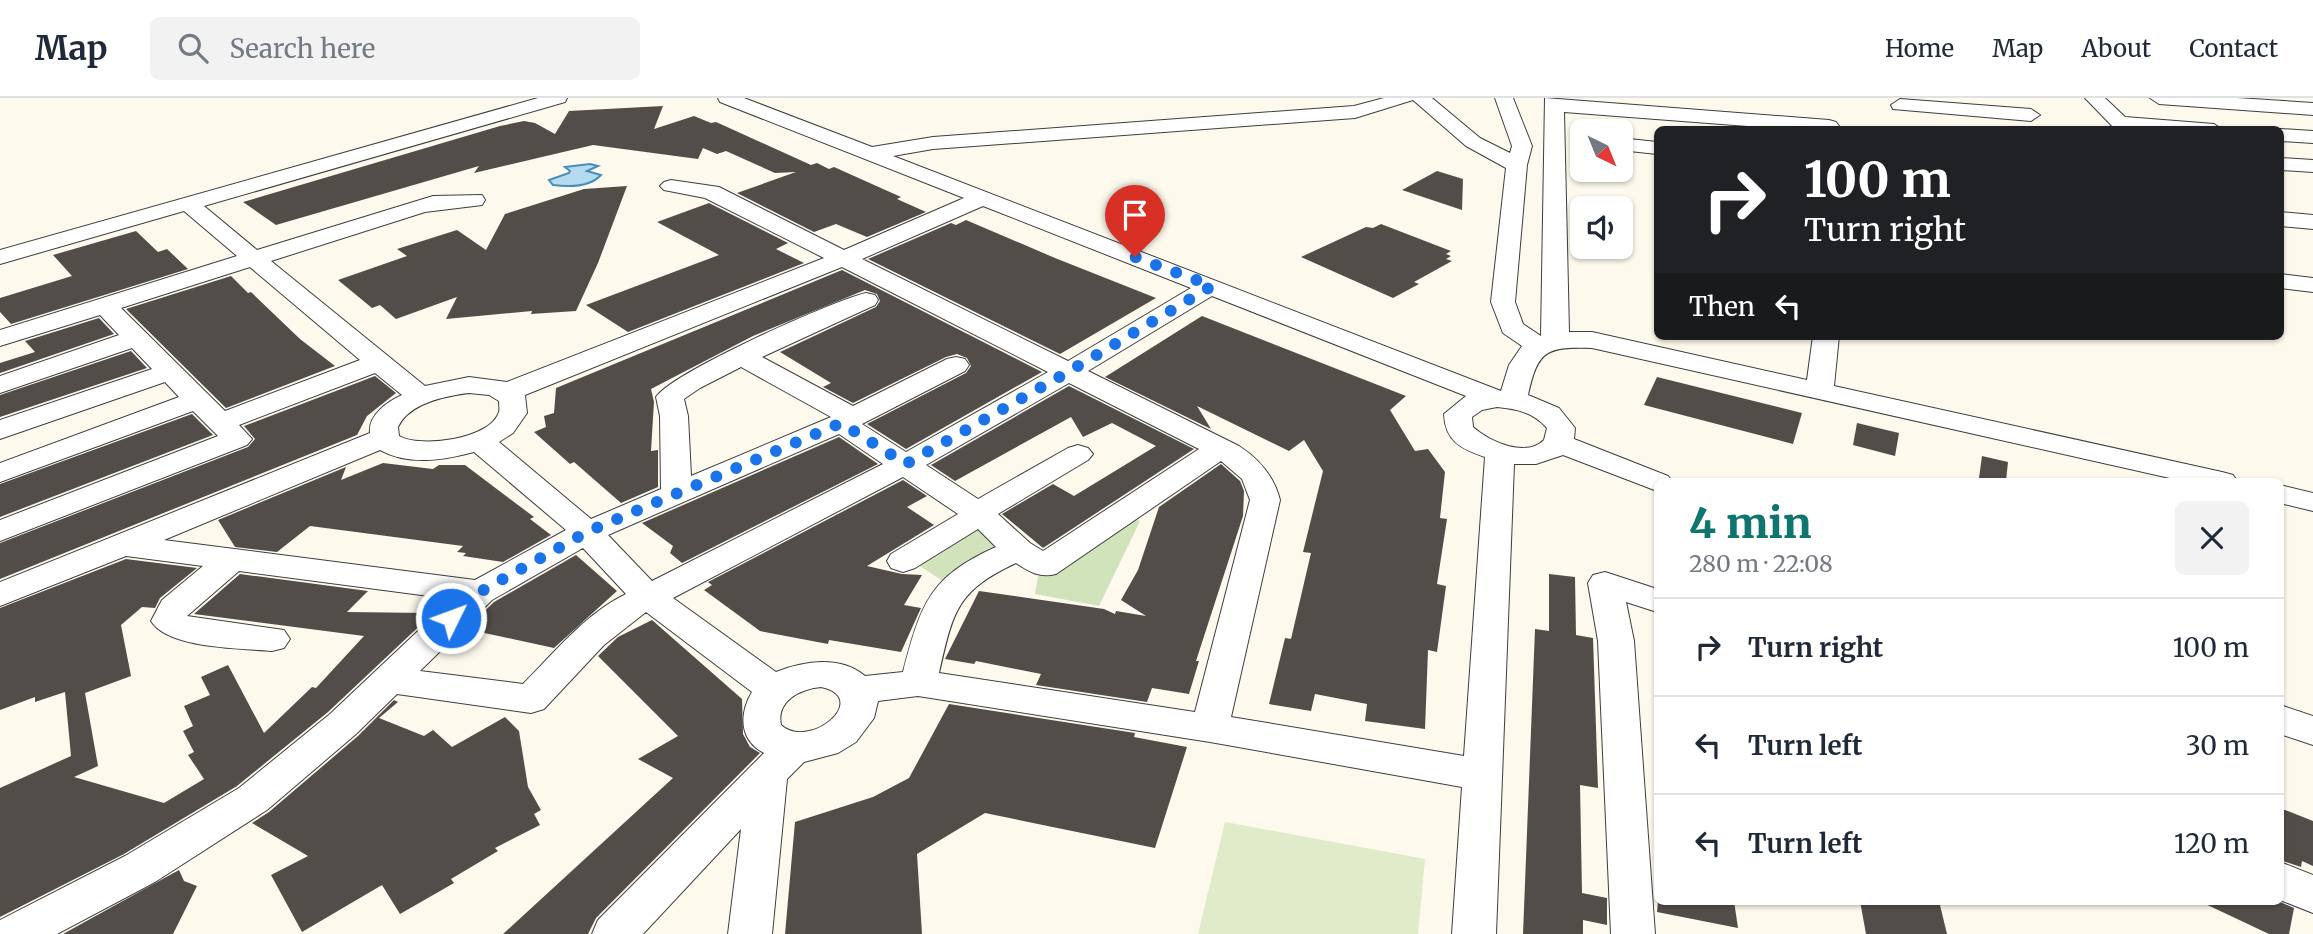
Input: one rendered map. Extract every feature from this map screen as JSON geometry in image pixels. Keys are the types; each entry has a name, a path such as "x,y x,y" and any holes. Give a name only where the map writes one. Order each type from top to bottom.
{"street":[{"path":"0,257 558,98"},
{"path":"727,98 1505,399 1538,407 1557,421 1561,428 1559,443 1552,449 1529,456 1500,454 1465,438 1457,422 1458,414 1464,408 1484,400 1505,399"},
{"path":"869,153 933,143 1355,112 1405,98"},
{"path":"1421,98 1473,142 1519,155"},
{"path":"1504,98 1519,155 1503,302 1512,328 1546,342 1612,344 2209,478"},
{"path":"2014,98 2041,126"},
{"path":"2094,98 2124,126"},
{"path":"2169,98 2303,108"},
{"path":"1505,399 1520,366 1546,342 1562,148 1554,102 1639,105 1812,126"},
{"path":"1820,107 1828,126"},
{"path":"1902,108 2031,115"},
{"path":"2284,135 2313,137"},
{"path":"1633,145 1654,148"},
{"path":"1633,164 1654,166"},
{"path":"2284,164 2313,166"},
{"path":"671,186 711,192 844,258 1220,447 1236,457 1257,477 1265,500 1210,728"},
{"path":"507,392 844,258 984,198"},
{"path":"0,338 433,203 474,200"},
{"path":"2284,203 2313,205"},
{"path":"188,204 420,396"},
{"path":"2284,219 2313,222"},
{"path":"2284,281 2313,285"},
{"path":"390,680 531,699 609,620 648,597 906,464 1212,286"},
{"path":"676,495 670,397 690,382 741,356 866,300"},
{"path":"0,531 237,439 104,305"},
{"path":"0,385 136,338"},
{"path":"1819,390 1825,340"},
{"path":"741,356 846,420 980,514 1018,550 1042,566 1049,565 1121,512 1220,447"},
{"path":"221,422 379,362"},
{"path":"16,934 140,869 253,799 390,680 480,592 587,532 846,420 956,365"},
{"path":"0,430 171,371"},
{"path":"469,385 492,386 507,392 515,402 513,414 500,428 478,440 447,450 424,453 398,449 383,438 383,427 390,416 420,396 443,389 469,385"},
{"path":"0,473 199,400"},
{"path":"0,596 383,438"},
{"path":"478,440 587,532 648,597 775,690"},
{"path":"1559,443 1654,481"},
{"path":"949,589 903,561 980,514 980,511 1078,454"},
{"path":"1474,934 1500,454"},
{"path":"2284,495 2313,502"},
{"path":"122,545 480,592"},
{"path":"918,683 938,610 949,589 970,573 1018,550"},
{"path":"233,558 174,608 168,621 183,629 272,639"},
{"path":"1633,934 1616,641 1605,583 1654,600"},
{"path":"614,934 781,760 826,742 847,729 859,713 861,701 857,690 843,678 821,674 796,678 775,690 762,707 760,725 771,739 781,760 750,934"},
{"path":"857,690 918,683 1210,728 1483,775"},
{"path":"2284,720 2313,731"},
{"path":"2284,882 2313,895"}],"green space":[{"path":"1121,512 1140,521 1099,606 1035,594 1038,576"},
{"path":"966,523 1001,544 943,581 907,558"},
{"path":"1225,822 1425,859 1418,934 1198,934"}],"water":[{"path":"590,164 598,166 587,171 601,175 591,182 565,186 553,185 549,180 569,173 565,167"}],"building":[{"path":"663,106 654,129 694,116 711,123 716,122 811,165 817,163 829,169 834,167 901,197 897,199 926,212 867,237 836,224 814,232 737,193 796,172 775,173 726,151 717,154 703,148 698,159 593,145 474,173 479,166 276,225 243,202 500,126 524,121 535,123 555,134 569,111"},
{"path":"1437,171 1463,179 1462,210 1402,190"},
{"path":"627,186 598,263 576,311 531,314 532,311 446,319 457,297 396,319 380,305 372,308 338,280 407,256 397,249 457,230 486,250 505,214 584,189"},
{"path":"709,203 788,243 776,249 804,263 628,332 586,305 719,255 657,222"},
{"path":"966,220 1156,298 1060,354 868,259 951,223 956,225"},
{"path":"1381,224 1451,251 1446,254 1451,256 1446,259 1452,261 1414,282 1419,284 1393,298 1301,257 1366,227 1373,228"},
{"path":"136,231 158,252 167,249 188,269 11,324 0,312 0,298 72,276 53,255"},
{"path":"842,270 1042,372 906,449 867,424 966,373 971,366 967,358 957,354 946,357 853,403 823,387 831,383 780,352 876,307 880,301 877,294 865,290 753,336 651,389 654,402 651,451 658,450 658,487 621,503 534,432 546,427 544,416 554,413 556,388"},
{"path":"231,276 300,339 335,366 226,408 126,309"},
{"path":"1202,316 1406,396 1390,410 1415,451 1428,449 1445,472 1440,518 1447,519 1437,584 1446,586 1437,652 1428,650 1425,729 1365,721 1367,704 1315,694 1311,711 1269,704 1285,638 1291,639 1311,553 1303,552 1323,471 1304,440 1289,451 1197,406 1211,429 1105,377"},
{"path":"99,318 114,334 0,373 0,363 35,352 25,341"},
{"path":"131,351 147,368 0,417 0,395"},
{"path":"375,376 396,393 367,416 357,435 0,579 0,543 248,447 255,439 244,426"},
{"path":"1657,377 1802,413 1793,444 1644,405"},
{"path":"1069,386 1194,449 1043,548 1002,514 1053,484 1074,496 1156,446 1112,423 1083,437 1071,417 955,481 931,465"},
{"path":"192,414 213,435 0,517 0,484"},
{"path":"1857,423 1899,433 1895,456 1853,445"},
{"path":"839,437 878,464 682,563 670,553 673,546 642,523"},
{"path":"1982,456 2008,462 2006,478 1979,478"},
{"path":"383,463 433,469 439,465 465,465 534,517 530,519 551,535 503,562 463,556 466,553 457,552 463,546 310,526 277,552 235,547 218,520 346,467 341,480"},
{"path":"1221,464 1240,481 1244,491 1243,516 1196,661 1199,661 1189,694 1152,688 1147,702 1036,685 1041,674 976,661 974,664 945,659 979,591 1104,609 1115,614 1116,611 1146,616 1121,600 1138,570 1159,507"},
{"path":"903,480 927,496 907,507 934,525 867,566 902,574 922,575 904,605 921,608 901,652 829,640 828,644 760,631 704,590 712,585 708,582"},
{"path":"576,555 617,591 554,648 466,629 494,602"},
{"path":"126,559 197,568 160,598 155,608 142,607 121,625 131,676 85,693 98,766 74,777 164,803 204,779 188,755 194,752 183,731 193,726 184,706 210,695 201,677 228,665 264,733 312,687 316,688 364,636 194,614 240,574 368,591 347,612 427,613 426,617 429,617 328,712 237,786 124,854 0,917 0,788 71,756 65,692 35,702 35,697 0,710 0,608"},
{"path":"1549,574 1575,577 1576,635 1593,638 1598,788 1580,785 1582,893 1607,898 1607,925 1583,920 1583,934 1523,934 1535,629 1549,631"},
{"path":"652,620 742,699 743,734 750,747 760,753 596,918 588,934 503,934 673,778 638,759 678,736 598,656 618,637"},
{"path":"394,700 398,702 379,718 424,736 433,730 452,747 505,717 519,731 528,787 541,810 534,814 540,825 495,848 498,851 451,879 454,883 400,914 382,885 302,932 271,875 308,856 252,823 269,812 358,736"},
{"path":"949,704 1135,733 1134,737 1187,747 1155,848 985,813 917,854 922,934 785,934 795,822 873,797 909,778"},
{"path":"2284,810 2313,821 2313,866 2302,861 2301,867 2284,861"},
{"path":"179,870 184,881 197,886 173,934 63,934"},
{"path":"2284,904 2294,908 2289,934 2269,934 2207,905"},
{"path":"1658,905 1735,905 1738,928 1657,912"},
{"path":"1861,905 1940,905 1947,934 1866,934"}],"route":[{"path":"451,618 480,592 495,586 587,532 841,423 906,464 1212,286 1135,257"}]}
